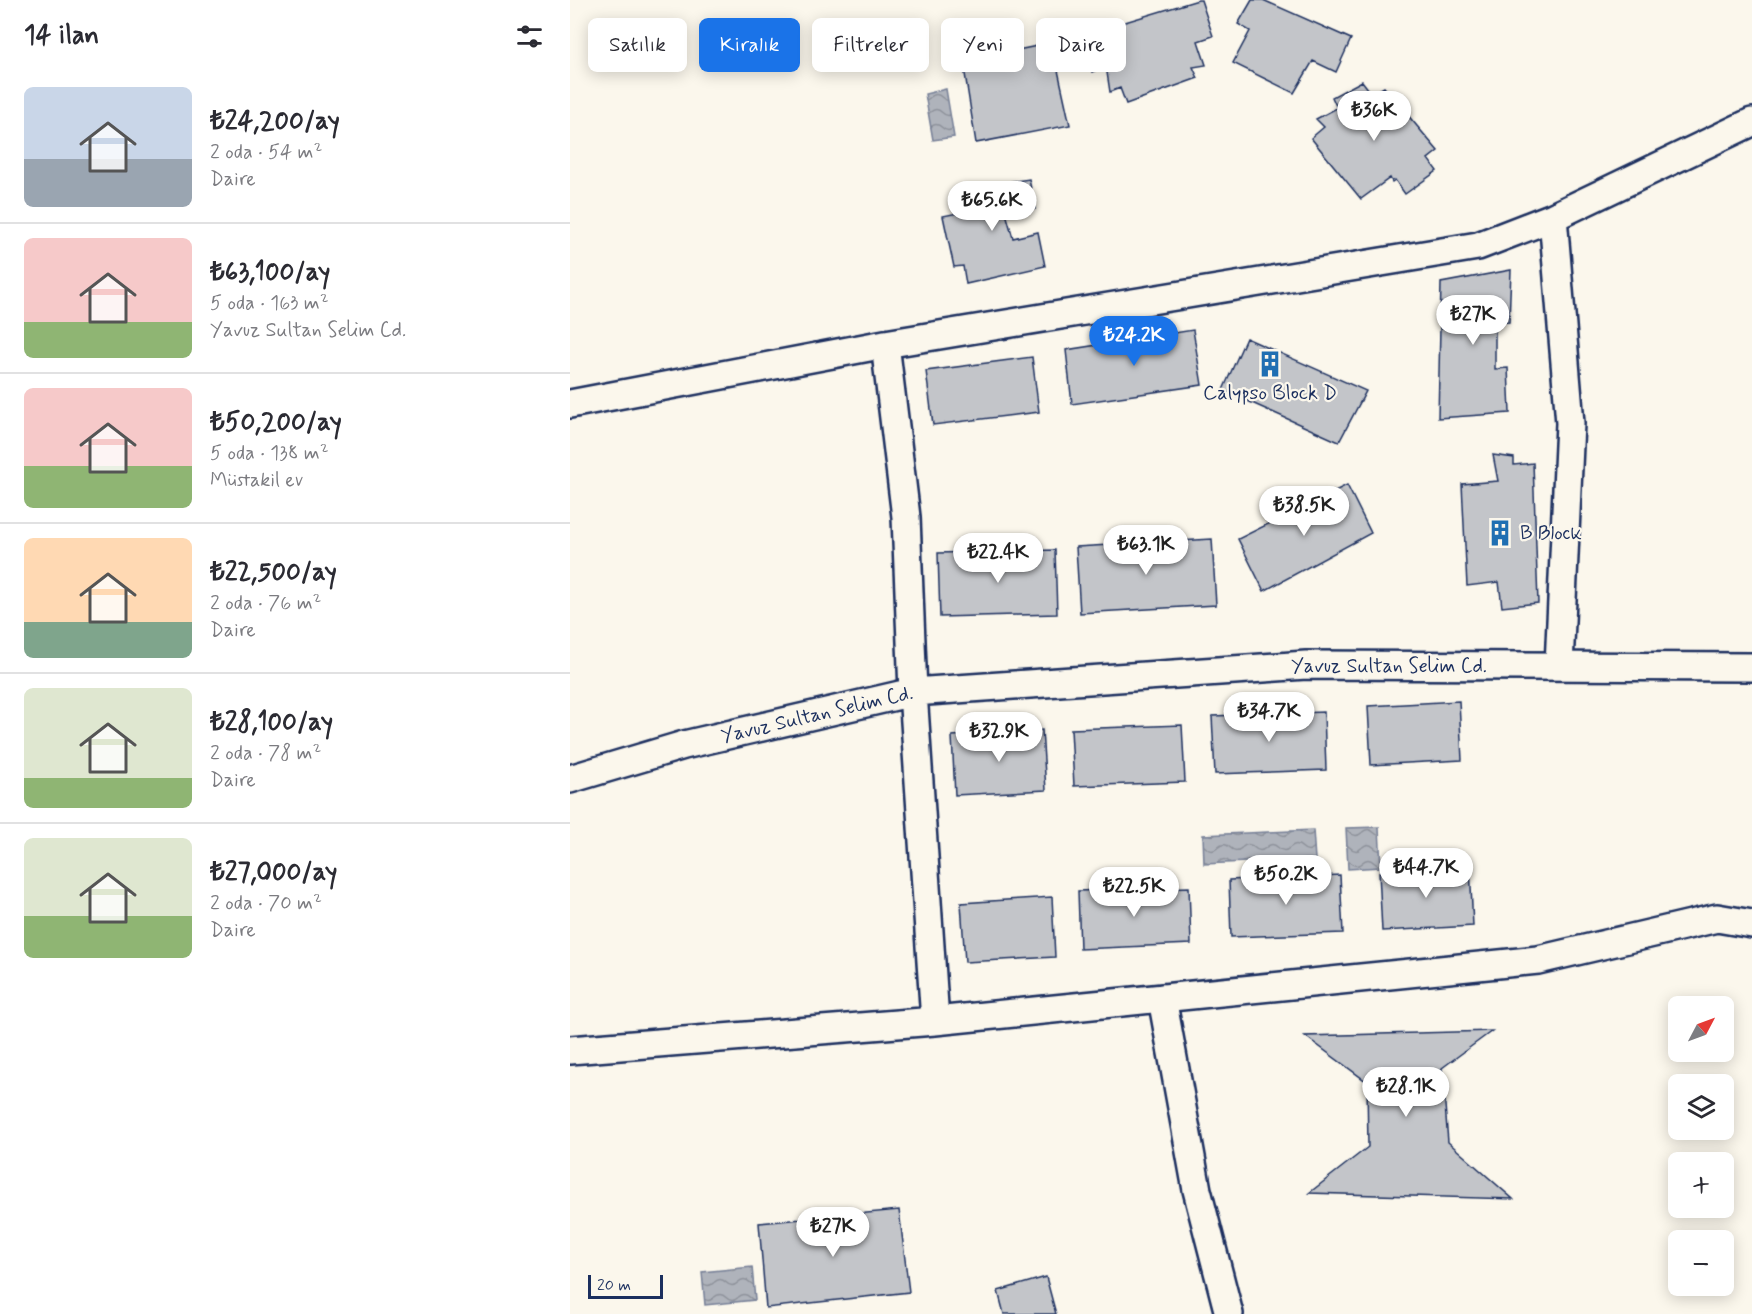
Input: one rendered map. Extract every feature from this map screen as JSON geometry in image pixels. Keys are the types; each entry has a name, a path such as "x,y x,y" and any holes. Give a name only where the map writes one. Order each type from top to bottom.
{"street":[{"path":"570,404 885,345 1478,246 1553,217 1752,122"},
{"path":"1553,217 1570,423 1559,666"},
{"path":"885,345 906,517 913,692 935,1021"},
{"name":"Yavuz Sultan Selim Cd.","path":"570,779 684,745 913,692 1306,665 1752,667"},
{"path":"570,1050 935,1021 1538,960 1717,918 1752,924"},
{"path":"1162,998 1197,1190 1229,1314"}],"water":[{"path":"946,89 954,137 933,140 925,94"},
{"path":"1379,827 1381,867 1348,869 1346,828"},
{"path":"1313,830 1315,859 1204,864 1203,835"},
{"path":"752,1267 755,1300 705,1305 702,1272"}],"building":[{"path":"1201,0 1213,36 1198,41 1206,65 1193,67 1198,78 1126,104 1120,88 1110,92 1107,72 1126,72 1126,22"},
{"path":"1252,0 1263,0 1351,39 1336,72 1313,61 1294,93 1233,63 1250,31 1238,24"},
{"path":"1036,46 1036,72 1058,72 1070,125 976,143 965,72 1024,72 1024,49"},
{"path":"1362,81 1372,94 1384,87 1438,151 1428,159 1437,171 1405,194 1395,180 1392,182 1390,178 1361,199 1311,138 1324,127 1316,119 1337,108 1332,97"},
{"path":"1029,179 1035,209 1006,213 1013,238 1038,232 1045,266 966,284 963,266 954,267 943,216 958,213 954,190"},
{"path":"1511,270 1509,322 1495,323 1495,369 1508,368 1510,413 1438,418 1441,283"},
{"path":"1193,330 1202,385 1072,404 1066,350"},
{"name":"Calypso Block D","path":"1246,338 1366,391 1339,442 1223,390"},
{"path":"1032,357 1039,412 933,425 926,371"},
{"name":"B Block","path":"1493,455 1514,458 1514,465 1533,463 1538,603 1502,607 1499,582 1467,586 1462,484 1498,481"},
{"path":"1347,485 1371,533 1264,591 1238,539"},
{"path":"1212,539 1216,605 1080,613 1076,547"},
{"path":"1055,550 1057,614 940,617 938,553"},
{"path":"1459,701 1462,760 1371,765 1368,706"},
{"path":"1324,712 1326,770 1215,774 1212,716"},
{"path":"1182,725 1185,782 1074,786 1071,729"},
{"path":"1042,730 1046,790 955,795 952,736"},
{"path":"1470,867 1473,926 1382,931 1379,872"},
{"path":"1340,875 1343,933 1231,937 1229,880"},
{"path":"1189,887 1191,944 1080,949 1078,891"},
{"path":"1052,897 1055,957 965,962 961,903"},
{"path":"1492,1031 1442,1068 1448,1142 1513,1199 1309,1193 1368,1147 1367,1082 1305,1036"},
{"path":"899,1210 909,1292 766,1308 759,1223"},
{"path":"1046,1277 1056,1314 1004,1314 998,1291"}],"place":[{"name":"Calypso Block D","path":"1270,364"},
{"name":"B Block","path":"1500,533"}]}
